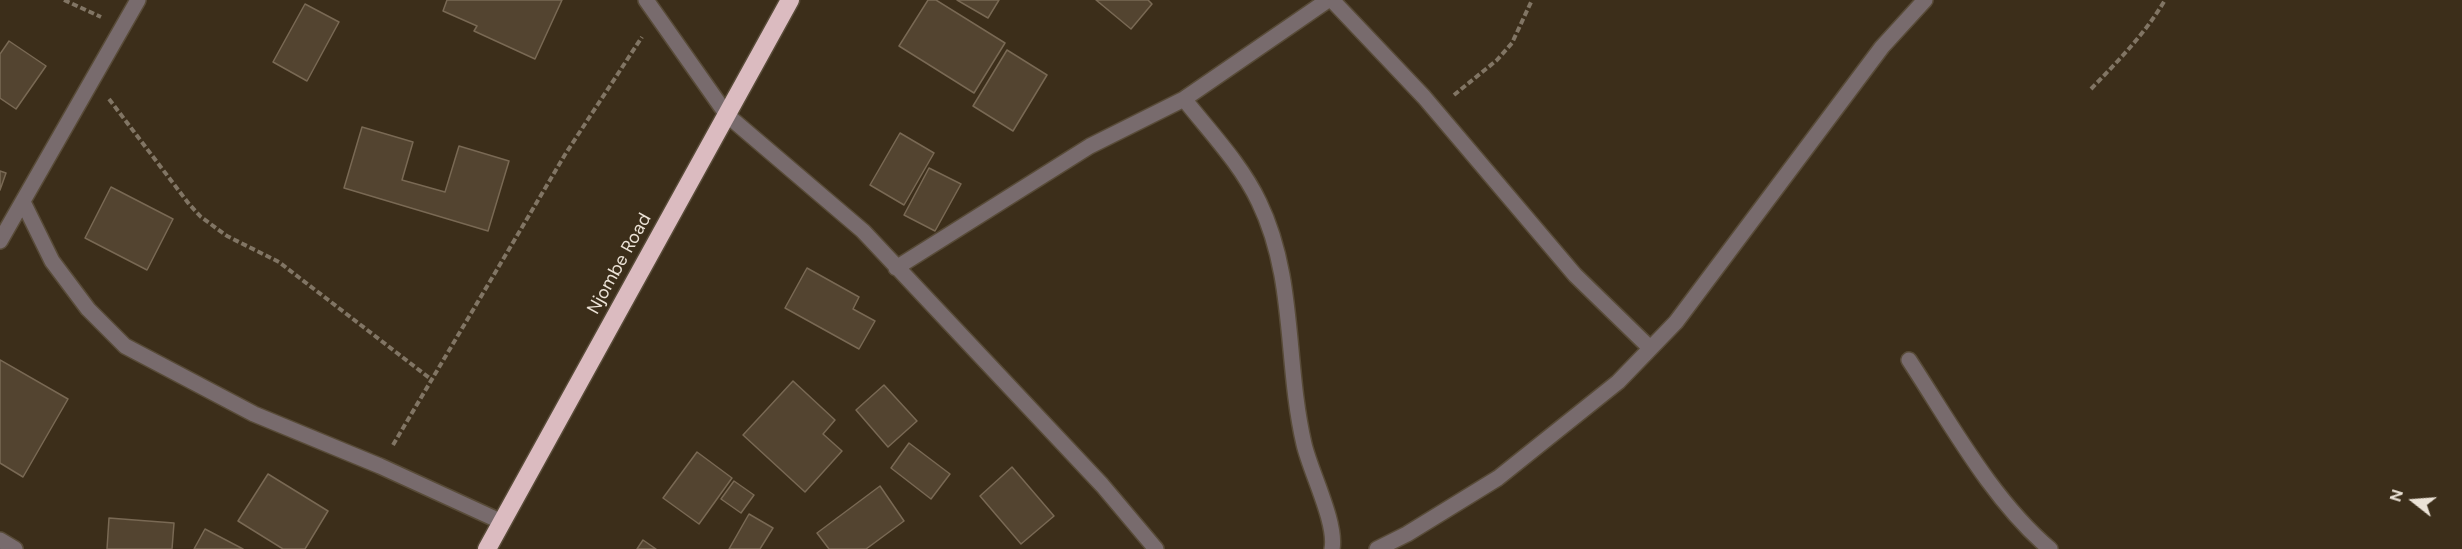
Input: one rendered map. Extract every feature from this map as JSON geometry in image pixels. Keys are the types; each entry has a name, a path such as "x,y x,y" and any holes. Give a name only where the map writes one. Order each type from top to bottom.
{"highway":[{"name":"Njombe Road","path":"487,549 790,0"}],"street":[{"path":"0,241 138,0"},
{"path":"645,0 727,115 863,231 1094,476 1156,549"},
{"path":"896,268 1090,146 1184,99 1330,0 1435,110 1575,275 1650,348"},
{"path":"1377,549 1407,534 1498,478 1618,382 1676,322 1882,47 1925,0"},
{"path":"1184,99 1236,164 1259,202 1275,244 1284,278 1304,444 1329,521 1332,549"},
{"path":"23,202 52,261 88,309 125,346 254,414 380,466 502,522"},
{"path":"1909,360 2008,506 2030,532 2050,549"},
{"path":"0,540 15,549"}],"path":[{"path":"64,0 124,27"},
{"path":"1435,110 1497,60 1512,43 1532,0"},
{"path":"2091,89 2126,53 2156,16 2165,0"},
{"path":"380,466 566,153 657,14"},
{"path":"93,79 201,217 227,236 279,262 432,380"}],"building":[{"path":"447,0 562,0 535,59 474,31 477,26 443,11"},
{"path":"928,0 936,0 1005,43 974,93 899,46"},
{"path":"957,0 999,0 988,18"},
{"path":"1096,0 1148,0 1152,4 1131,29"},
{"path":"305,4 339,22 307,81 273,62"},
{"path":"9,41 46,66 16,109 0,98 0,54"},
{"path":"1007,50 1047,75 1013,131 973,106"},
{"path":"362,127 413,142 402,180 445,192 459,146 509,161 488,231 344,188"},
{"path":"900,133 934,153 904,205 870,185"},
{"path":"929,168 961,184 935,231 904,215"},
{"path":"0,171 6,173 0,190"},
{"path":"111,187 173,219 147,270 85,238"},
{"path":"807,268 859,297 853,309 875,321 859,349 785,308"},
{"path":"0,360 68,399 23,477 0,463"},
{"path":"793,381 835,420 823,434 842,451 805,492 743,435"},
{"path":"884,385 917,421 888,447 856,410"},
{"path":"909,443 950,474 931,499 891,468"},
{"path":"697,452 732,478 699,524 663,498"},
{"path":"1012,467 1054,516 1021,544 980,496"},
{"path":"268,474 328,511 305,549 283,549 238,521"},
{"path":"734,481 754,495 741,513 721,499"},
{"path":"880,486 904,521 866,549 829,549 817,533"},
{"path":"749,514 773,528 760,549 729,549"},
{"path":"109,518 174,523 172,549 107,549"},
{"path":"205,529 243,549 194,549"},
{"path":"643,540 656,549 637,549"}]}
